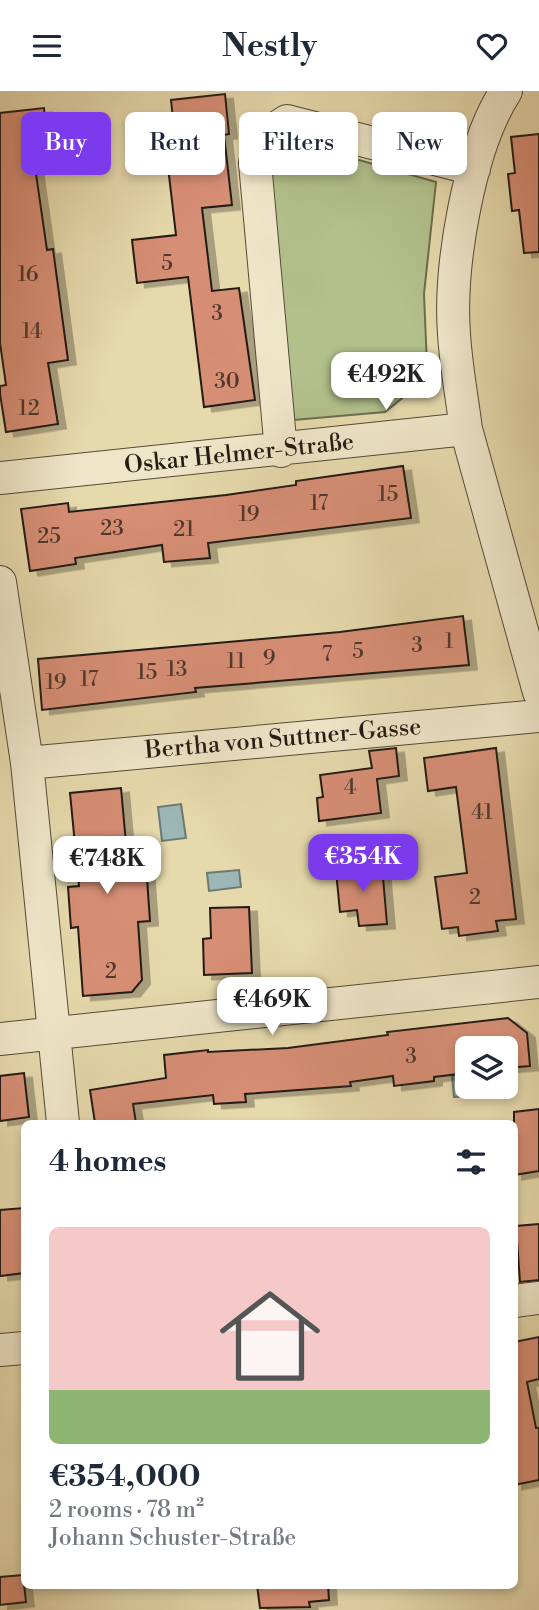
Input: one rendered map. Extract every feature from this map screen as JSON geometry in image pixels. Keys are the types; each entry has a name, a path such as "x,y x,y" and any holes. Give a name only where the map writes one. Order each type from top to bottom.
{"street":[{"path":"506,91 495,108 474,169 458,245 453,333 466,429 539,692"},
{"path":"281,451 255,163 267,134 287,121 474,169"},
{"name":"Oskar Helmer-Straße","path":"0,478 281,451 466,429"},
{"path":"0,582 27,763 63,1120"},
{"name":"Bertha von Suttner-Gasse","path":"27,763 539,716"},
{"path":"0,1039 539,982"},
{"path":"518,1301 539,1298"},
{"path":"0,1350 21,1348"}],"green space":[{"path":"358,160 372,164 372,175 412,175 436,182 424,294 427,365 421,379 411,391 385,412 294,420 270,186 272,175 358,175"}],"water":[{"path":"181,804 186,838 162,841 158,807"},
{"path":"239,870 241,887 209,891 207,873"},
{"path":"452,1075 455,1075 455,1097 454,1097"}],"building":[{"path":"225,94 229,134 225,135 225,112 172,112 171,100"},
{"path":"44,108 44,112 21,112 21,175 36,175 47,250 53,249 68,360 48,363 58,424 6,432 0,394 0,386 6,385 0,343 0,113"},
{"path":"539,134 539,252 524,253 519,210 512,211 508,174 515,173 511,137"},
{"path":"225,144 232,205 202,208 212,291 239,288 255,400 204,407 188,277 137,283 132,240 176,235 169,175 225,175"},
{"path":"403,466 411,518 208,543 210,558 164,562 162,545 75,558 76,564 30,571 21,509 68,503 69,512 226,495 296,485 296,481"},
{"path":"463,616 469,665 195,688 196,692 42,710 38,659 340,632"},
{"path":"396,748 399,776 377,779 381,813 319,821 317,798 323,797 320,775 372,768 369,751"},
{"path":"496,748 516,919 496,921 498,931 459,936 458,927 442,929 435,877 467,873 456,787 428,791 424,758"},
{"path":"121,788 128,865 146,864 150,921 138,922 142,980 132,992 83,996 78,927 71,928 68,887 79,886 70,793"},
{"path":"382,866 387,924 359,926 357,910 340,912 336,871"},
{"path":"249,907 252,973 204,975 203,939 211,938 210,908"},
{"path":"508,1018 527,1033 530,1066 518,1067 518,1036 455,1036 455,1074 434,1077 434,1081 394,1086 393,1076 350,1082 351,1086 245,1094 246,1102 214,1104 213,1095 133,1104 136,1120 95,1120 90,1090 166,1078 164,1055 208,1050 288,1048 388,1035 387,1032"},
{"path":"24,1073 29,1117 0,1121 0,1076"},
{"path":"539,1109 539,1171 518,1174 518,1120 514,1120 514,1112"},
{"path":"21,1208 21,1273 0,1276 0,1210"},
{"path":"539,1224 539,1280 520,1282 518,1226"},
{"path":"539,1337 539,1379 527,1382 536,1428 539,1428 539,1480 518,1484 518,1341"},
{"path":"21,1575 21,1589 25,1589 26,1602 0,1605 0,1577"},
{"path":"258,1589 328,1589 329,1600 309,1602 310,1607 260,1608"}]}
